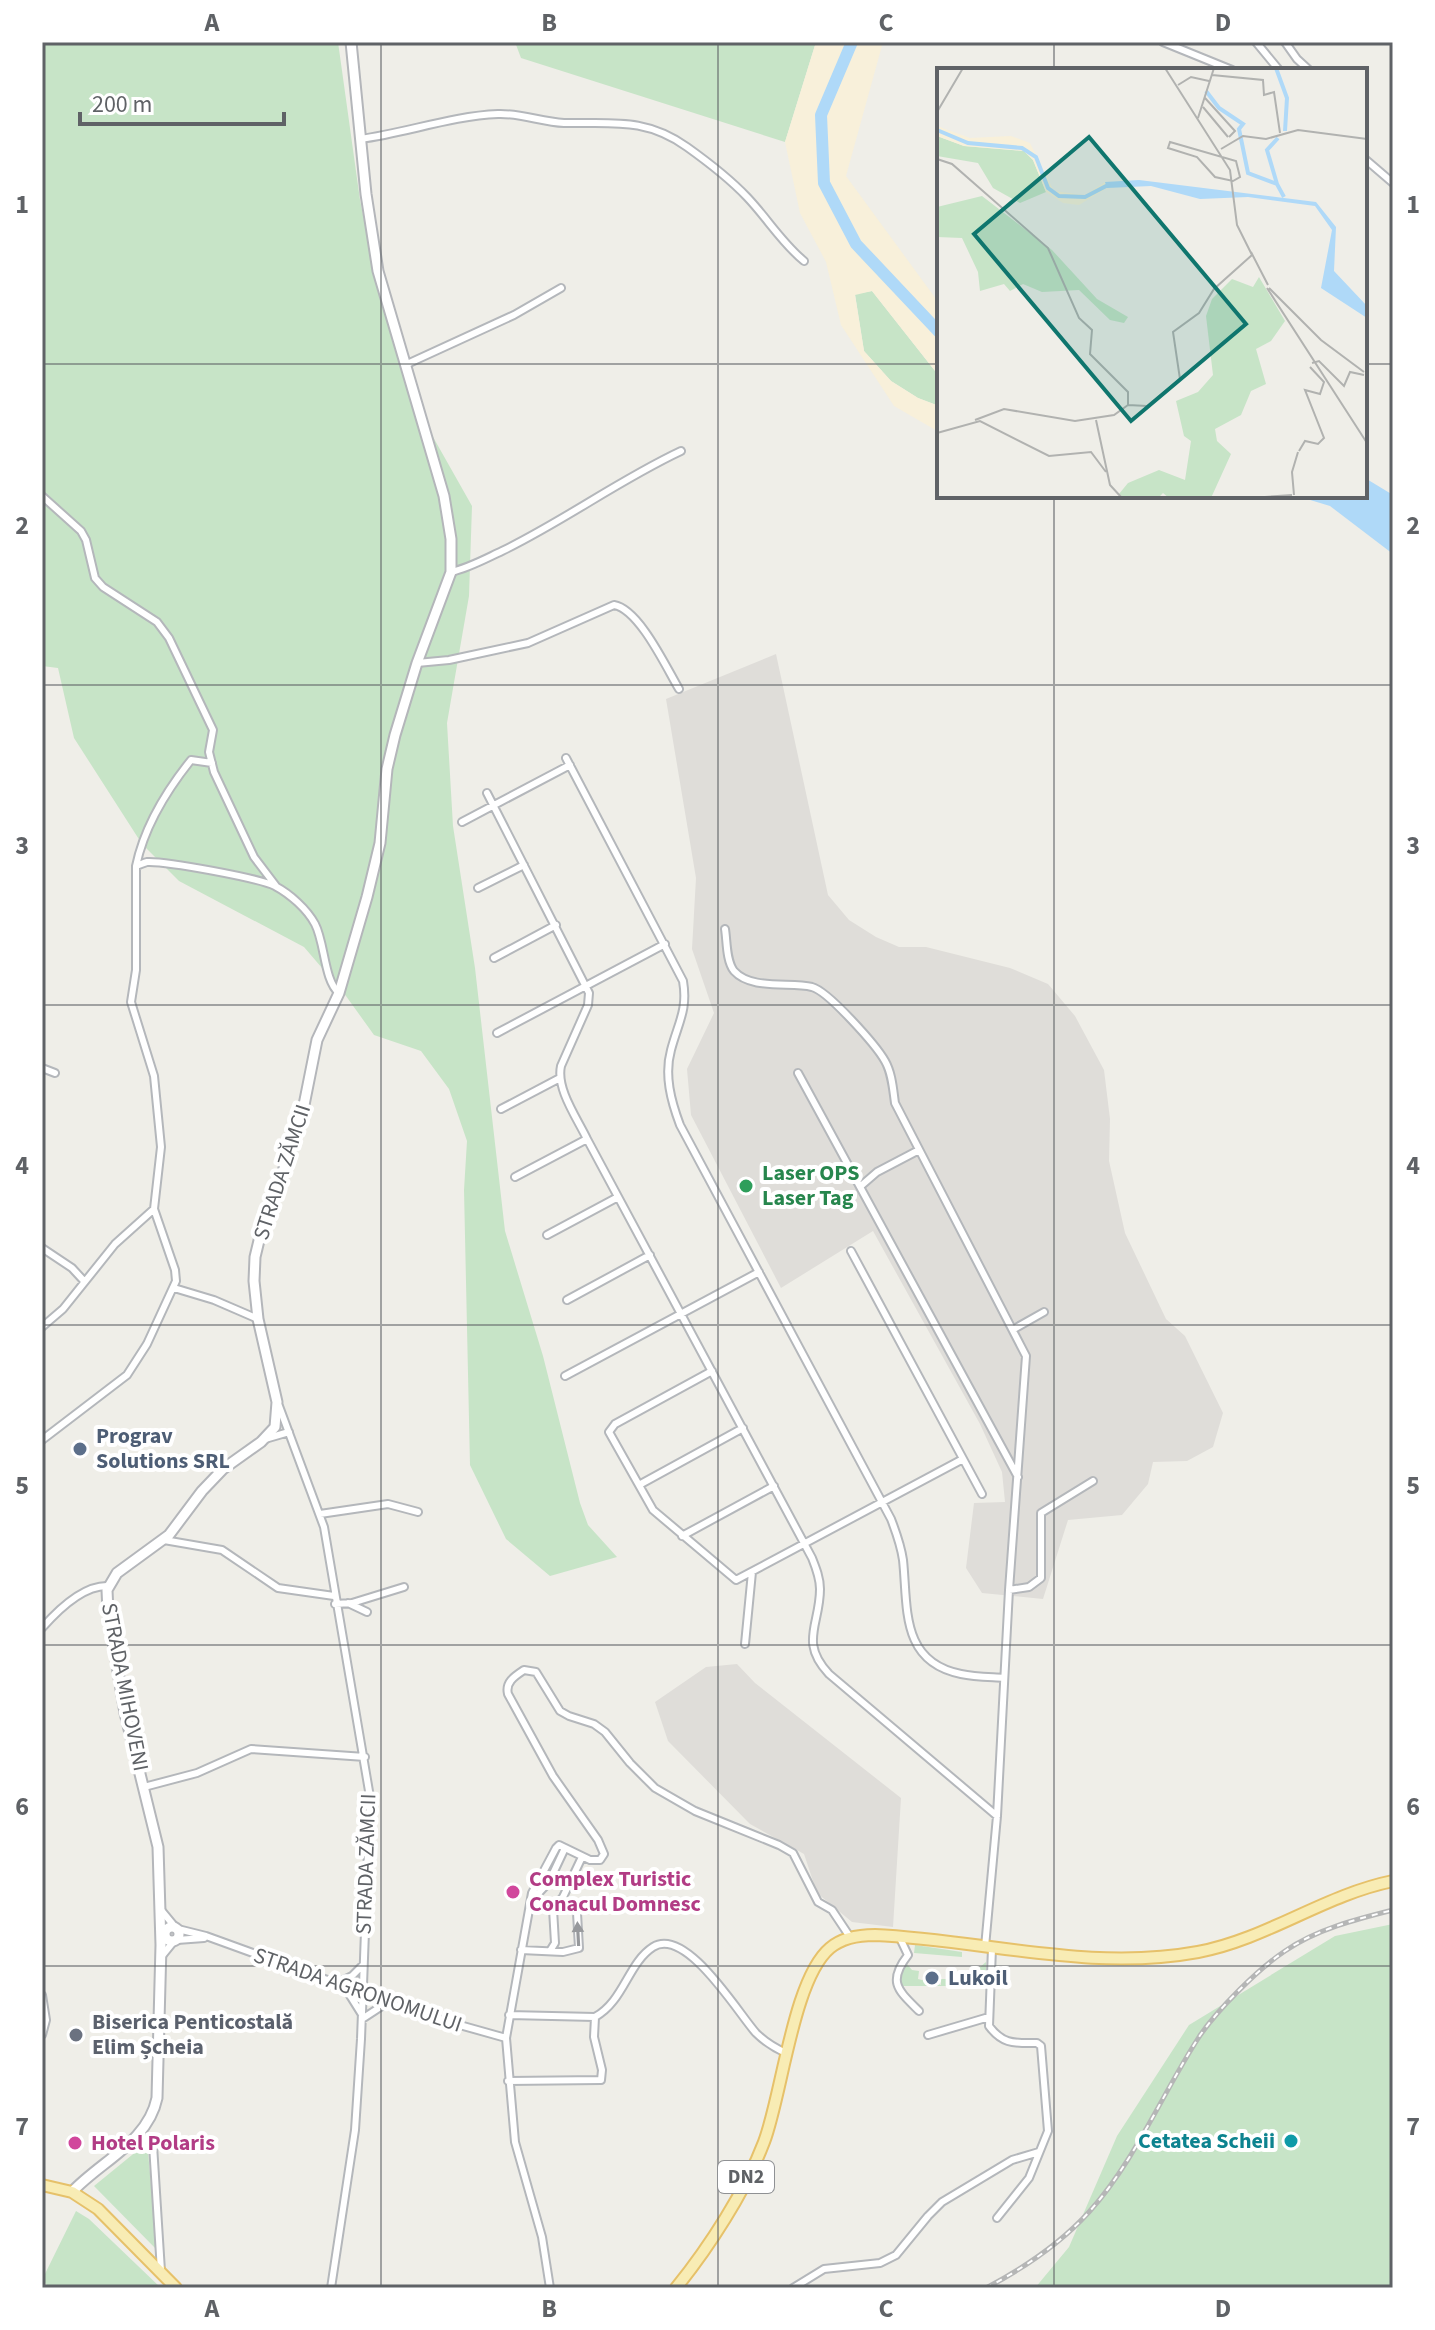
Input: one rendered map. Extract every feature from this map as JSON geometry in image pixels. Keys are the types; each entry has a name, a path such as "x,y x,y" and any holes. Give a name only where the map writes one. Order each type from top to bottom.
{"main road":[{"path":"351,42 360,139 378,271 444,496 451,539 451,572"},
{"name":"STRADA ZĂMCII","path":"277,1402 258,1319 253,1268 258,1242 300,1125 317,1040 339,993 375,867 387,769 417,663 451,572"},
{"path":"108,1586 121,1570 164,1540 212,1480 231,1462 265,1439 275,1427 277,1402"},
{"name":"STRADA MIHOVENI","path":"72,2192 148,2123 157,2098 161,1957 171,1935 161,1910 158,1847 119,1683 107,1603 108,1586"},
{"path":"850,1937 899,1936 1082,1959 1160,1957 1196,1953 1232,1943 1356,1890 1393,1881"},
{"name":"DN2","path":"676,2288 708,2245 760,2151 773,2114 786,2053 816,1966 830,1948 850,1937"},
{"path":"42,2185 72,2192 98,2209 176,2288"}],"street":[{"path":"1163,42 1227,68"},
{"path":"1256,42 1277,68"},
{"path":"1285,42 1307,68"},
{"path":"360,139 462,118 503,113 555,123 611,122 659,131 683,144 728,179 804,261"},
{"path":"1367,161 1393,183"},
{"path":"405,365 514,315 561,288"},
{"path":"451,572 477,563 546,529 645,468 681,451"},
{"path":"42,496 81,531 95,578 103,587 157,622 169,638 213,730 209,752 212,763 254,857 276,886 295,900 314,923 332,985 339,993"},
{"path":"417,663 449,660 528,643 614,605 626,608 636,619 679,689"},
{"path":"42,1440 127,1375 147,1344 174,1288 175,1270 154,1209 161,1147 151,1064 131,1002 136,970 136,866 146,832 178,776 191,760 212,763"},
{"path":"462,822 568,762 665,944 685,991 683,1018 669,1059 669,1089 680,1125 882,1501 903,1559 907,1621 912,1637 921,1651 946,1670 962,1675 1004,1678"},
{"path":"487,793 587,985 588,1005 561,1066 560,1078 587,1139 818,1573 819,1601 811,1639 821,1666 997,1816"},
{"path":"136,866 147,862 253,879 276,886"},
{"path":"478,888 524,865"},
{"path":"494,958 556,925"},
{"path":"725,929 731,964 738,974 754,981 817,989 835,1003 879,1052 887,1064 895,1103 1026,1356 1004,1678 989,1947 989,2017 991,2028 1006,2042 1015,2045 1037,2043 1041,2046 1049,2124 1029,2178 997,2218"},
{"path":"497,1033 665,944"},
{"path":"42,1068 55,1073"},
{"path":"798,1073 862,1185 1018,1477"},
{"path":"501,1109 560,1078"},
{"path":"515,1177 587,1139"},
{"path":"862,1185 877,1172 919,1150"},
{"path":"547,1235 618,1197"},
{"path":"42,1327 63,1309 115,1244 154,1209"},
{"path":"42,1248 59,1258 84,1281"},
{"path":"851,1251 982,1494"},
{"path":"567,1300 650,1255"},
{"path":"565,1376 759,1272"},
{"path":"174,1288 214,1300 258,1319"},
{"path":"1014,1329 1044,1312"},
{"path":"712,1371 610,1427 611,1435 653,1510 736,1580 963,1459"},
{"name":"STRADA ZĂMCII","path":"277,1402 320,1514 331,1561 334,1600 365,1757 371,1818 355,2130 331,2288"},
{"path":"639,1485 743,1428"},
{"path":"265,1439 289,1432"},
{"path":"1009,1590 1029,1587 1041,1578 1041,1513 1093,1481"},
{"path":"682,1536 774,1486"},
{"path":"320,1514 388,1504 418,1512"},
{"path":"164,1540 222,1550 278,1588 348,1603 367,1612"},
{"path":"745,1644 752,1572"},
{"path":"42,1628 49,1613 94,1588 108,1586"},
{"path":"348,1603 404,1587"},
{"path":"550,2288 542,2237 515,2142 506,2038 533,1899 549,1882 562,1847 598,1861 604,1854 598,1840 553,1776 508,1694 510,1680 524,1670 532,1670 540,1676 560,1711 594,1724 605,1732 655,1788 695,1811 793,1853 818,1902 832,1910 850,1937"},
{"name":"STRADA MIHOVENI","path":"144,1787 197,1773 251,1749 365,1757"},
{"path":"550,1951 555,1943 552,1912 563,1897 582,1857"},
{"path":"521,1950 576,1950 580,1946 577,1913 563,1897"},
{"path":"161,1910 171,1935"},
{"name":"STRADA AGRONOMULUI","path":"171,1935 211,1939 388,2002 506,2038"},
{"path":"899,1936 908,1955 897,1971 896,1984 919,2011"},
{"path":"509,2015 595,2017 616,1998 648,1951 658,1944 667,1943 684,1951 714,1979 766,2043 786,2053"},
{"path":"336,1983 352,1976 363,1965"},
{"path":"344,1987 362,2017 388,2002"},
{"path":"42,1995 46,2020 42,2035"},
{"path":"508,2081 601,2080 603,2076 595,2049 595,2017"},
{"path":"928,2035 989,2017"},
{"path":"135,2138 151,2140 153,2145 161,2271"},
{"path":"793,2288 824,2269 880,2263 896,2255 910,2242 922,2221 942,2202 1012,2160 1039,2152"}],"shaded area":[{"path":"776,654 828,895 849,920 899,947 926,947 1010,968 1048,984 1075,1016 1104,1070 1110,1119 1109,1161 1125,1233 1166,1319 1185,1336 1223,1413 1213,1447 1187,1461 1153,1462 1148,1484 1122,1515 1068,1520 1043,1599 982,1593 966,1568 974,1503 1005,1502 1002,1472 980,1424 873,1231 781,1288 691,1115 687,1069 714,1013 692,949 696,878 666,699"},
{"path":"737,1664 755,1683 901,1798 893,1927 852,1922 817,1893 804,1854 750,1824 668,1741 655,1702 706,1667"}],"green space":[{"path":"42,42 338,42 360,200 380,298 411,398 472,506 469,596 447,723 453,826 475,968 505,1231 543,1356 580,1503 588,1525 617,1557 550,1576 506,1539 470,1465 464,1190 467,1141 449,1089 421,1051 374,1035 304,947 179,881 142,844 74,738 58,668 42,666"},
{"path":"515,42 816,42 785,142 521,58"},
{"path":"872,291 937,373 937,405 918,398 891,381 864,351 855,294"},
{"path":"1393,1924 1393,2288 1035,2288 1069,2247 1117,2136 1189,2025 1335,1936"},
{"path":"915,1945 962,1952 962,1957 914,1953"},
{"path":"986,1962 986,1985 962,1985 962,1974 972,1974"},
{"path":"906,1963 912,1970 919,1971 918,1979 941,1985 941,1979 946,1979 946,1974 957,1974 956,1986 900,1986 897,1978"},
{"path":"143,2146 148,2152 157,2250 94,2186"},
{"path":"76,2211 89,2219 161,2288 48,2288 42,2280"}],"sand":[{"path":"816,42 883,42 846,176 937,300 937,373 872,291 855,295 864,351 891,381 918,398 937,405 937,431 894,406 841,325 826,262 800,213 785,142"}],"water":[{"path":"1367,479 1393,495 1393,554 1330,506 1304,498 1367,498"}],"waterway":[{"path":"852,42 821,115 824,183 856,244 937,330"}],"railway":[{"path":"986,2288 1041,2254 1089,2212 1134,2149 1199,2037 1251,1979 1285,1951 1310,1937 1351,1921 1393,1910"}],"place":[{"name":"Laser OPS Laser Tag","path":"746,1186"},
{"name":"Prograv Solutions SRL","path":"80,1449"},
{"name":"Complex Turistic Conacul Domnesc","path":"513,1892"},
{"name":"Lukoil","path":"932,1978"},
{"name":"Biserica Penticostală Elim Șcheia","path":"76,2035"},
{"name":"Cetatea Scheii","path":"1291,2141"},
{"name":"Hotel Polaris","path":"75,2143"}]}
